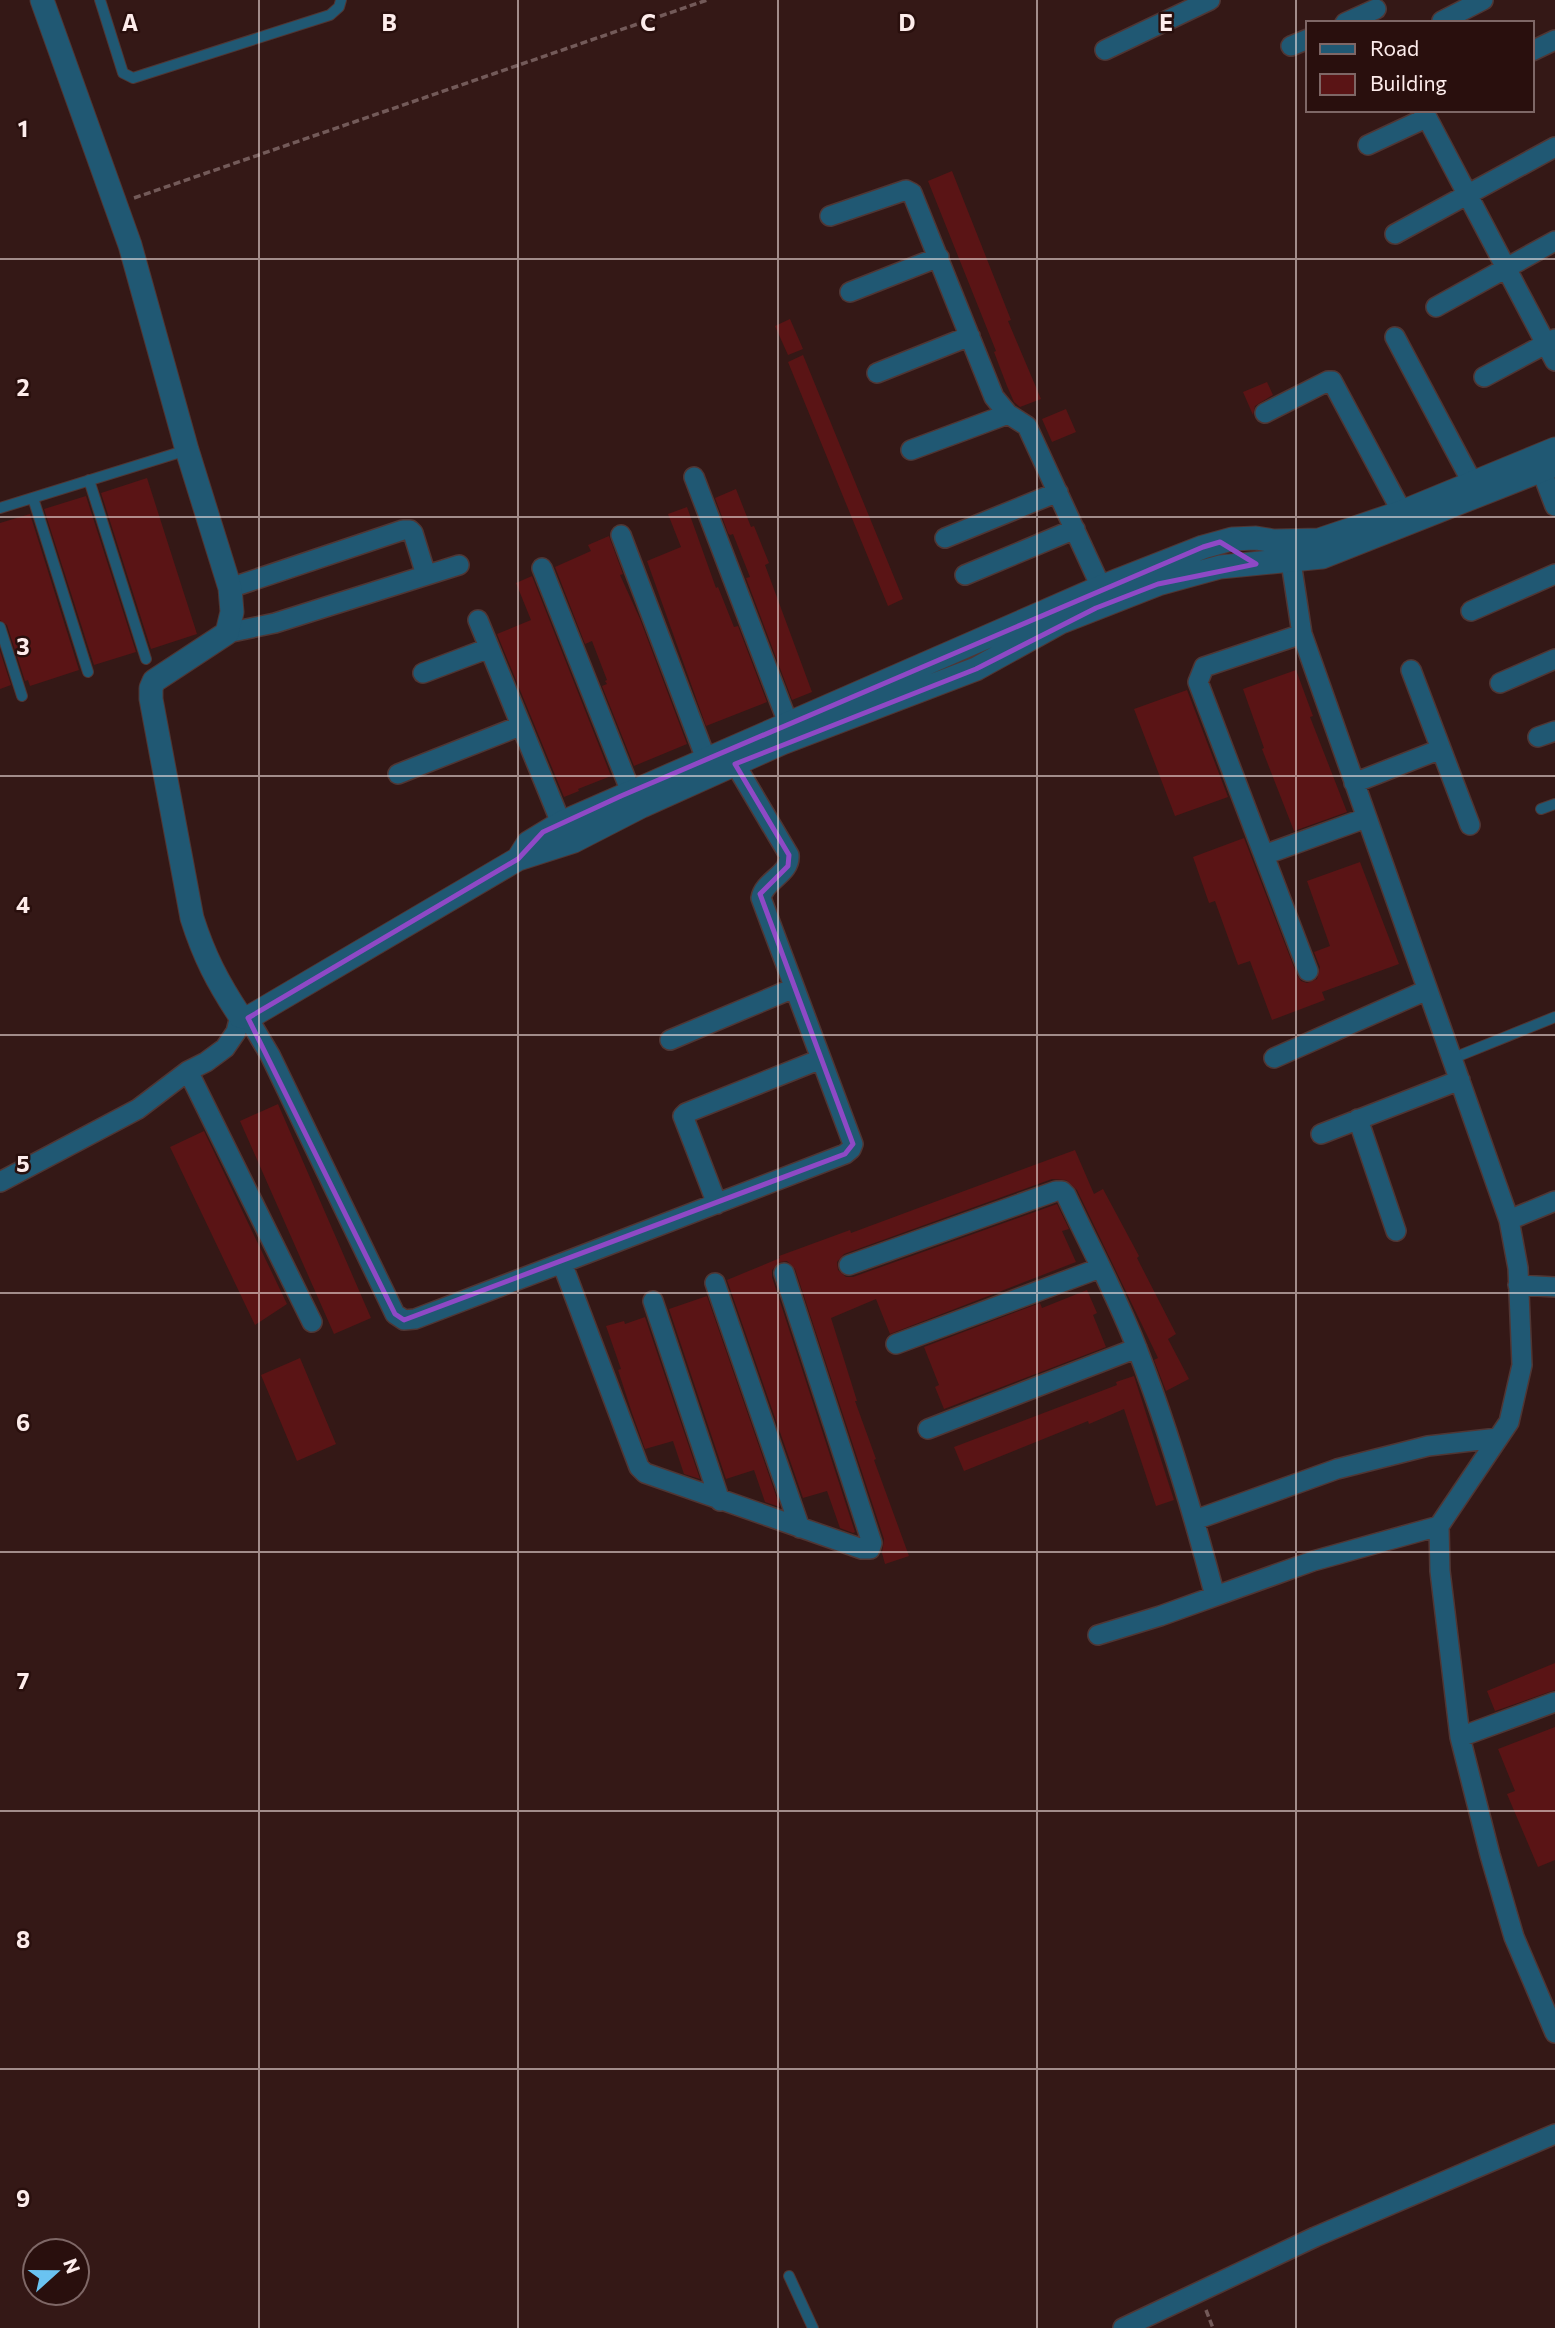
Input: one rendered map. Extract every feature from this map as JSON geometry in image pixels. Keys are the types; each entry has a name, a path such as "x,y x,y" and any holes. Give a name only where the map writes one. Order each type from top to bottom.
{"street":[{"path":"42,0 130,246 187,450 230,588 232,612 228,633"},
{"path":"1105,50 1209,0"},
{"path":"1442,21 1483,0"},
{"path":"1350,21 1376,11"},
{"path":"1534,50 1555,40"},
{"path":"1368,145 1425,114 1467,197 1550,341 1555,362"},
{"path":"1395,234 1555,147"},
{"path":"830,216 909,191 912,193 994,397 1007,414 1027,426 1101,587"},
{"path":"1436,307 1555,241"},
{"path":"850,292 939,257"},
{"path":"877,373 970,336"},
{"path":"1395,337 1472,482"},
{"path":"1484,377 1550,341"},
{"path":"1265,413 1332,381 1402,512"},
{"path":"911,450 1007,414"},
{"path":"0,1182 138,1109 188,1071 225,1048 244,1017 518,859 573,841 642,806 843,718 976,669 1061,622 1108,603 1158,584 1220,567 1291,562 1313,549 1319,540 1402,512 1555,449"},
{"path":"518,859 528,843 561,823 1101,587 1220,542 1256,538 1313,549 1361,544 1548,468 1555,506"},
{"path":"694,477 788,723"},
{"path":"945,538 1058,492"},
{"path":"965,575 1075,529"},
{"path":"230,588 403,530 413,533 426,575"},
{"path":"621,535 706,759"},
{"path":"1220,542 1256,564"},
{"path":"1291,562 1302,634 1509,1220 1518,1268 1522,1364 1509,1422 1439,1527 1440,1571 1460,1737 1514,1937 1555,2032"},
{"path":"459,565 275,624 228,633 154,681 151,699 192,918 203,952 216,979 271,1055 395,1314 404,1320 415,1319 717,1204 852,1149 853,1144 761,898 762,892 788,866 789,855 735,764"},
{"path":"542,568 631,792"},
{"path":"1471,611 1555,574"},
{"path":"478,620 561,823"},
{"path":"1302,634 1204,667 1198,682 1308,971"},
{"path":"423,673 489,648"},
{"path":"1500,683 1555,659"},
{"path":"1411,670 1470,825"},
{"path":"398,774 520,726"},
{"path":"1354,783 1441,749"},
{"path":"1264,855 1366,818"},
{"path":"670,1040 794,988"},
{"path":"1275,1058 1427,990"},
{"path":"717,1204 683,1116 821,1059"},
{"path":"188,1071 312,1322"},
{"path":"1321,1134 1460,1080"},
{"path":"1358,1119 1396,1231"},
{"path":"849,1265 1062,1191 1137,1348 1195,1520 1215,1596"},
{"path":"1509,1220 1555,1201"},
{"path":"562,1263 639,1467 651,1477 862,1549 870,1549 872,1543 784,1273"},
{"path":"896,1344 1100,1268"},
{"path":"715,1283 800,1528"},
{"path":"1518,1285 1555,1287"},
{"path":"653,1301 720,1501"},
{"path":"928,1429 1137,1348"},
{"path":"1195,1520 1337,1469 1428,1446 1498,1438"},
{"path":"1098,1635 1313,1561 1439,1527"},
{"path":"1460,1737 1555,1702"},
{"path":"1123,2328 1315,2237 1555,2134"}],"lane":[{"path":"100,0 123,73 133,78 330,15 339,7 341,0"},
{"path":"0,508 187,450"},
{"path":"89,480 145,659"},
{"path":"33,498 88,672"},
{"path":"0,627 22,696"},
{"path":"1541,809 1555,804"},
{"path":"1451,1059 1555,1017"},
{"path":"789,2276 813,2328"}],"path":[{"path":"115,204 707,0"}],"highlighted area":[{"path":"1220,542 1256,564 1158,584 1096,608 976,669 735,764 789,855 788,866 760,894 853,1144 845,1154 404,1320 395,1314 248,1018 518,859 543,832 621,796 1203,547"}],"building":[{"path":"952,171 1011,320 1008,321 1041,399 1020,407 1014,402 1007,386 994,352 996,351 928,181"},
{"path":"790,319 803,349 788,355 775,326"},
{"path":"803,355 903,599 888,606 788,362"},
{"path":"1267,382 1273,395 1255,406 1253,415 1243,392"},
{"path":"1066,409 1076,432 1052,442 1042,419"},
{"path":"147,478 197,634 151,649 101,493"},
{"path":"736,489 769,563 765,565 812,692 792,700 746,578 750,577 733,534 728,533 715,498"},
{"path":"86,496 136,652 94,665 44,509"},
{"path":"687,507 716,588 718,587 734,627 738,626 767,702 706,726 647,561 681,547 668,514"},
{"path":"30,514 79,670 30,686 28,680 25,681 7,625 0,620 0,523"},
{"path":"609,536 623,574 620,575 640,619 687,744 634,766 602,686 607,684 607,680 592,641 585,644 555,567 591,551 588,545"},
{"path":"532,576 611,776 564,797 497,634 531,620 516,583"},
{"path":"0,651 11,685 0,689"},
{"path":"1296,670 1313,716 1310,717 1347,812 1294,831 1262,749 1264,748 1243,689"},
{"path":"1187,690 1228,797 1175,816 1134,709"},
{"path":"1244,838 1301,981 1307,983 1317,979 1320,967 1314,952 1330,946 1307,881 1360,862 1399,964 1322,992 1325,1000 1272,1020 1250,961 1238,965 1215,901 1209,903 1193,857"},
{"path":"278,1104 371,1318 334,1334 240,1121"},
{"path":"204,1131 287,1304 255,1325 170,1147"},
{"path":"1075,1150 1094,1194 1103,1189 1139,1256 1137,1258 1176,1334 1168,1339 1189,1379 1166,1391 1154,1360 1158,1358 1077,1190 1066,1180 1052,1179 844,1254 837,1262 838,1270 846,1277 853,1277 1057,1204 1069,1229 1062,1231 1076,1262 890,1334 876,1299 831,1318 855,1401 876,1459 874,1460 909,1556 885,1564 882,1553 884,1539 795,1269 787,1261 780,1262 772,1270 772,1277 855,1532 853,1533 840,1528 827,1491 803,1498 727,1280 780,1258 779,1256 850,1230 851,1233"},
{"path":"1087,1290 1097,1313 1093,1315 1106,1347 944,1409 935,1387 939,1385 924,1347 1040,1303 1042,1308"},
{"path":"707,1296 780,1507 765,1502 754,1470 726,1479 669,1309"},
{"path":"645,1317 700,1479 684,1474 673,1441 645,1449 632,1413 606,1326 624,1321 625,1324"},
{"path":"300,1358 336,1444 297,1461 261,1375"},
{"path":"1134,1376 1174,1500 1156,1506 1124,1409 964,1471 954,1447 1117,1385 1116,1382"},
{"path":"1555,1663 1555,1690 1495,1711 1487,1691"},
{"path":"1555,1727 1555,1860 1538,1867 1507,1794 1515,1791 1498,1749"}]}
